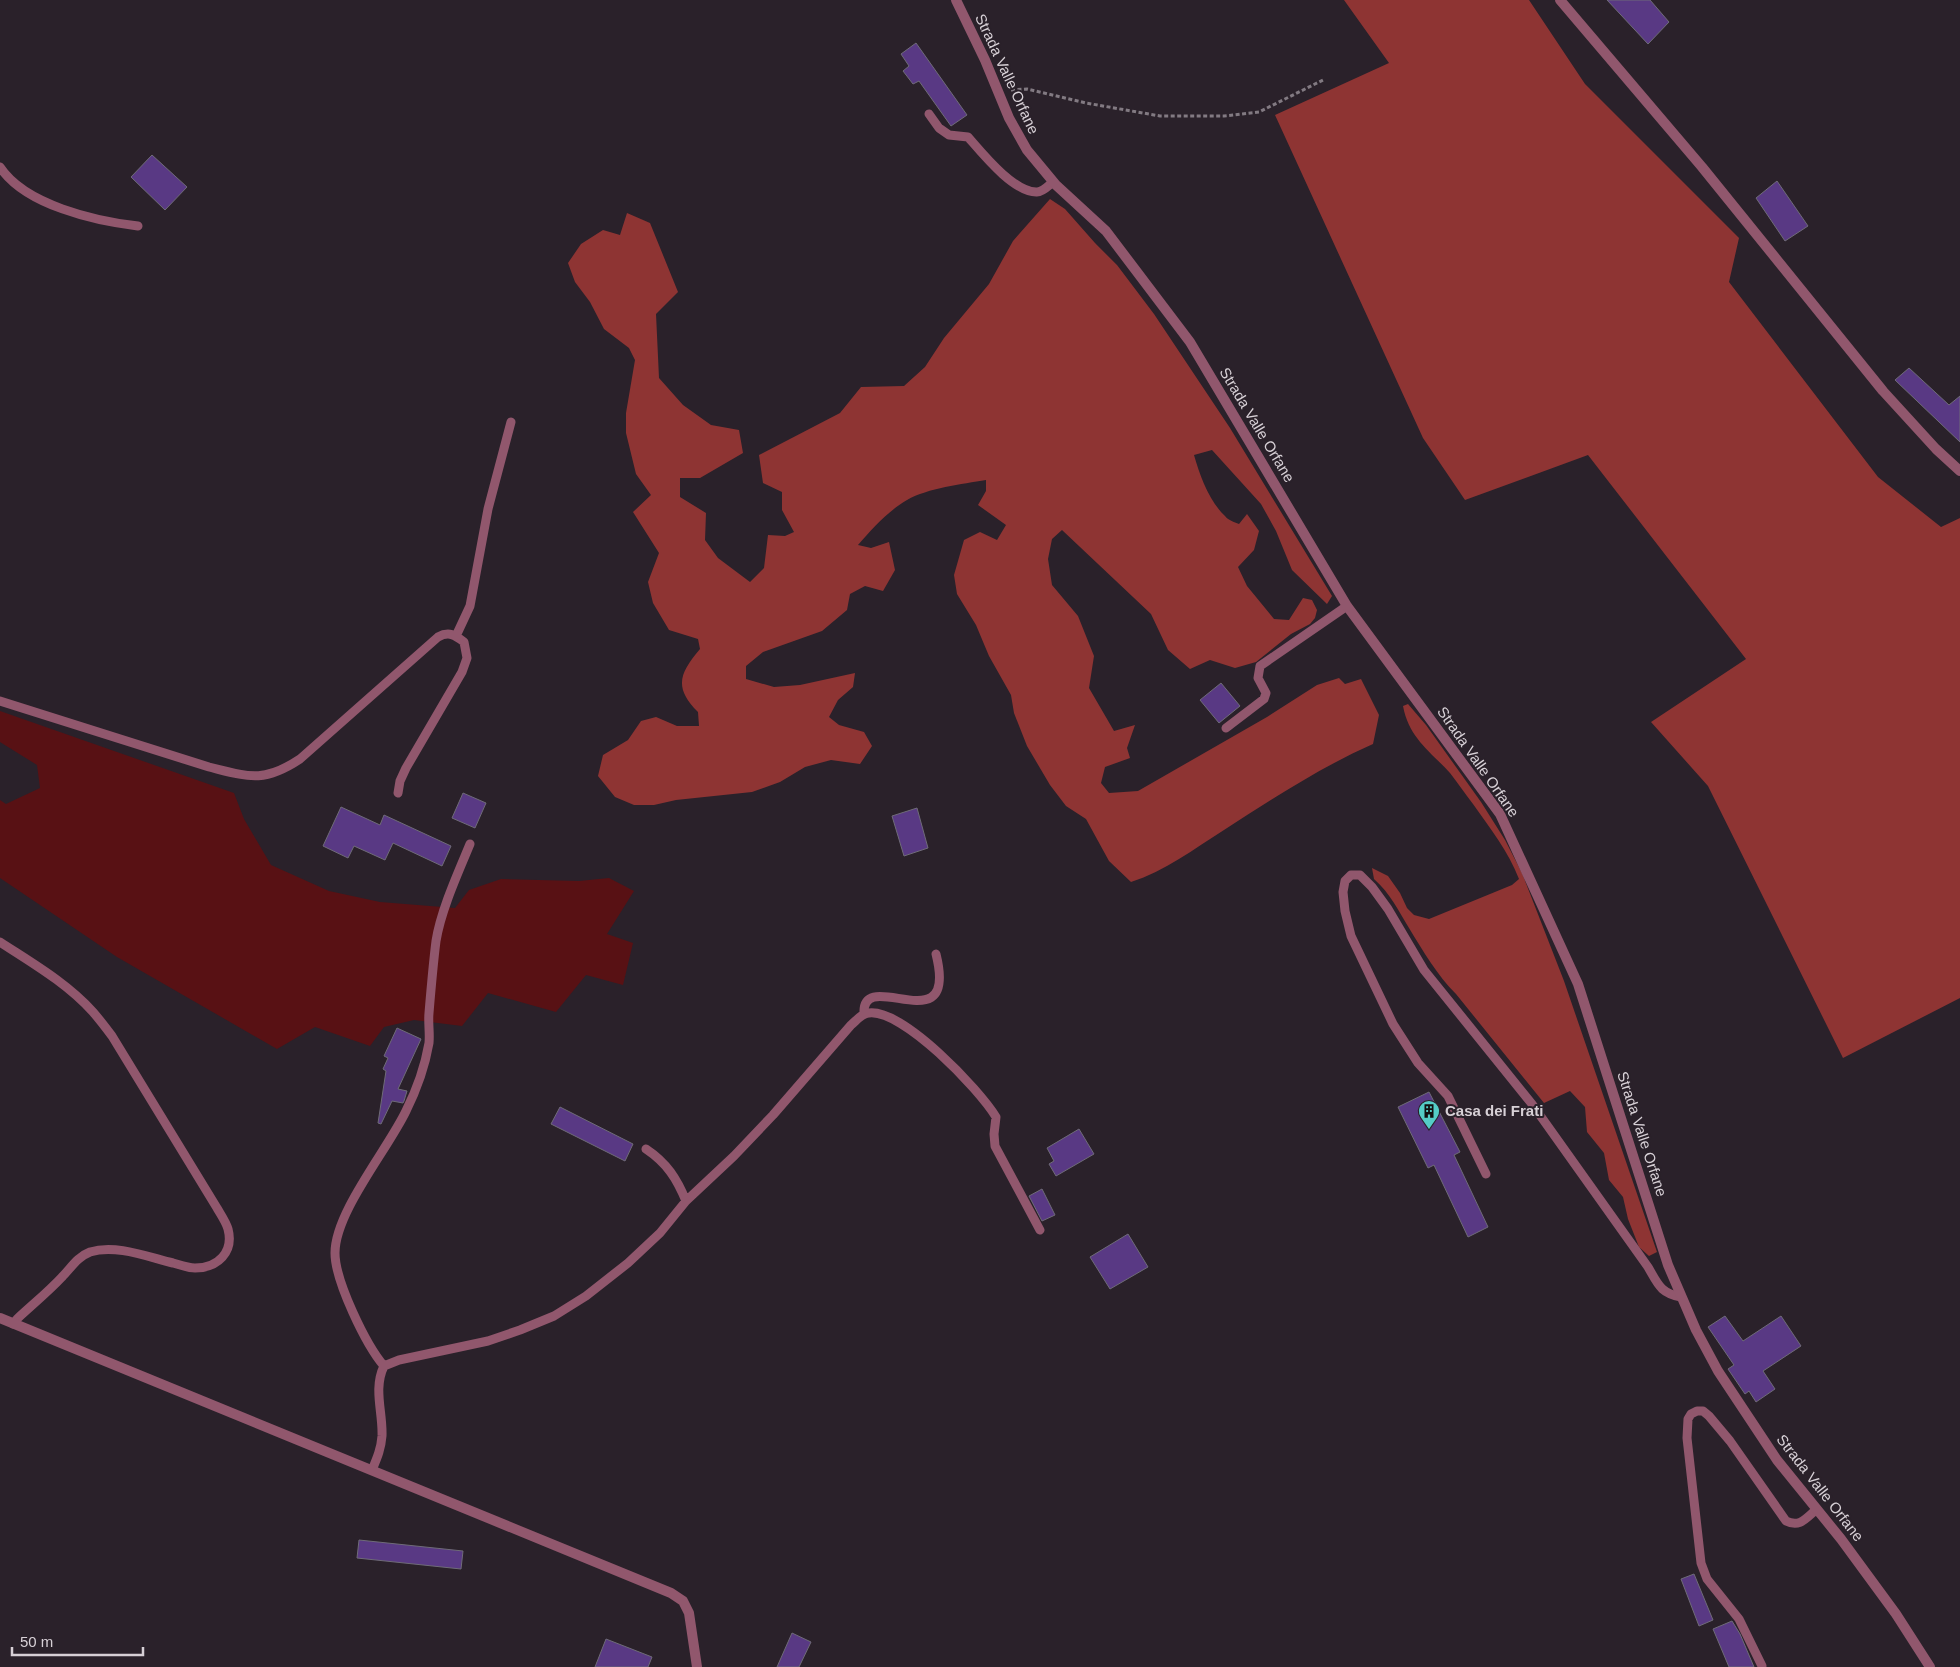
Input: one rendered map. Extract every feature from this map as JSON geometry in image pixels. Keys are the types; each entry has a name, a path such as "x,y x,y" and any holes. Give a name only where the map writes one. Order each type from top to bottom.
{"street":[{"name":"Strada Valle Orfane","path":"956,0 1009,118 1027,150 1053,182 1106,231 1190,342 1347,606 1500,814 1578,984 1668,1265 1681,1297 1718,1372 1777,1460 1842,1539 1896,1614 1930,1667"},
{"path":"1560,0 1702,167 1883,391 1936,449 1960,471"},
{"path":"0,1318 671,1593 683,1601 689,1613 698,1667"}],"lane":[{"path":"928,114 939,128 949,134 968,137 998,171 1015,184 1036,193 1043,191 1053,182"},
{"path":"0,167 14,184 44,202 96,218 138,226"},
{"path":"456,636 470,606 488,509 510,422"},
{"path":"1226,728 1264,699 1266,693 1258,678 1260,666 1347,606"},
{"path":"0,701 209,767 241,775 259,777 275,773 300,759 438,637 446,633 456,636 464,642 466,650 467,658 462,672 406,768 398,793"},
{"path":"384,1366 373,1351 345,1294 337,1267 335,1252 342,1223 406,1112 419,1079 429,1042 429,1014 437,939 455,879 470,844"},
{"path":"1486,1174 1448,1096 1418,1063 1393,1024 1351,936 1343,892 1345,881 1351,875 1360,875 1372,887 1424,970 1532,1104 1643,1260 1662,1290 1681,1297"},
{"path":"0,942 68,989 92,1011 112,1036 217,1208 227,1227 230,1240 227,1252 221,1260 209,1266 194,1268 123,1251 108,1250 88,1253 77,1259 63,1277 17,1319 14,1324"},
{"path":"864,1014 863,1007 867,1001 878,996 919,1002 927,1000 935,994 940,988 941,980 936,954"},
{"path":"384,1366 398,1360 488,1341 554,1316 586,1296 628,1263 660,1233 686,1201 773,1116 850,1026 864,1014 878,1013 892,1017 913,1030 990,1107 996,1116 995,1146 1040,1230"},
{"path":"646,1149 660,1159 672,1173 686,1201"},
{"path":"372,1470 380,1451 382,1435 378,1398 379,1384 384,1366"},
{"path":"1762,1666 1739,1619 1707,1579 1701,1563 1686,1438 1688,1419 1691,1414 1697,1411 1710,1416 1730,1441 1786,1521 1793,1525 1800,1523 1817,1508"}],"path":[{"path":"998,90 1027,89 1086,103 1160,116 1224,116 1258,112 1325,79"}],"shaded area":[{"path":"1344,0 1529,0 1585,84 1739,238 1729,282 1878,477 1941,527 1960,518 1960,998 1843,1058 1708,786 1651,722 1746,659 1588,455 1465,500 1423,438 1275,115 1389,63"},
{"path":"1050,199 1065,209 1117,265 1154,314 1230,428 1332,596 1327,604 1292,570 1276,531 1261,504 1212,450 1194,455 1202,480 1214,503 1228,519 1239,524 1247,514 1259,531 1254,550 1238,567 1247,586 1274,619 1289,620 1303,598 1312,600 1317,610 1315,618 1310,624 1291,634 1256,662 1235,668 1210,660 1190,669 1168,650 1151,614 1062,530 1052,539 1048,559 1052,585 1078,616 1094,656 1089,688 1114,731 1135,725 1127,748 1130,758 1105,767 1101,783 1109,793 1138,791 1267,717 1317,685 1339,678 1345,684 1361,679 1379,715 1373,744 1297,784 1167,866 1131,882 1109,861 1086,819 1066,806 1050,785 1027,746 1014,713 1011,695 989,656 976,625 957,594 954,575 964,540 980,532 997,540 1006,525 978,505 986,491 986,480 925,492 893,509 858,545 871,548 889,542 895,570 883,591 865,586 850,594 847,610 822,631 763,652 746,666 746,679 774,687 800,685 855,673 853,687 838,700 829,717 839,725 864,732 872,746 860,764 831,760 805,767 780,782 752,792 676,800 654,805 634,805 615,797 598,776 603,755 628,740 641,721 656,717 677,726 699,726 698,712 685,695 682,680 688,665 700,649 698,639 669,630 653,603 648,582 659,553 633,512 651,495 636,474 626,433 626,413 635,360 629,348 604,329 590,302 575,282 568,263 581,244 603,230 620,235 627,213 650,223 678,292 656,314 659,378 683,405 711,425 739,430 743,453 700,478 680,478 680,497 706,513 705,540 718,558 750,582 764,568 768,535 785,536 794,532 782,510 782,492 763,483 759,455 840,413 861,387 904,386 925,367 944,338 989,284 1013,241"},
{"path":"1408,704 1426,725 1481,802 1505,840 1522,873 1564,981 1657,1252 1649,1256 1639,1247 1628,1219 1623,1197 1609,1180 1604,1153 1587,1132 1585,1107 1570,1091 1544,1103 1436,971 1385,890 1374,879 1372,868 1388,876 1400,893 1407,908 1414,915 1429,919 1512,885 1519,879 1504,849 1473,804 1450,773 1415,735 1410,727 1403,706"},
{"path":"0,711 234,793 244,819 271,865 329,891 380,902 455,908 469,890 501,879 579,881 609,878 634,891 607,934 633,943 623,985 586,975 556,1012 488,993 462,1026 414,1020 384,1027 370,1046 315,1027 277,1049 117,957 0,878 0,800 6,804 40,788 37,765 0,742"}],"building":[{"path":"1607,0 1650,0 1669,22 1648,44"},
{"path":"916,43 967,115 951,126 919,81 913,84 903,71 909,66 901,54"},
{"path":"152,155 187,187 165,210 131,177"},
{"path":"1777,181 1808,226 1785,241 1756,198"},
{"path":"1909,368 1949,405 1960,396 1960,442 1895,380"},
{"path":"1221,683 1240,706 1219,723 1200,700"},
{"path":"463,793 486,803 475,828 452,818"},
{"path":"341,807 380,825 384,815 451,846 442,866 393,843 385,860 354,846 348,858 323,846"},
{"path":"917,808 928,848 904,856 892,816"},
{"path":"397,1028 421,1039 398,1089 407,1091 404,1101 403,1103 392,1101 381,1124 378,1123 386,1071 383,1069 388,1058 384,1056"},
{"path":"1429,1092 1460,1152 1454,1155 1488,1227 1468,1237 1434,1165 1428,1168 1398,1107"},
{"path":"560,1107 633,1144 625,1161 551,1124"},
{"path":"1079,1129 1094,1154 1056,1176 1049,1164 1054,1161 1047,1148"},
{"path":"1042,1189 1055,1215 1042,1221 1029,1196"},
{"path":"1128,1234 1148,1267 1110,1289 1090,1257"},
{"path":"1725,1316 1743,1341 1781,1316 1801,1346 1763,1371 1775,1389 1756,1402 1749,1391 1745,1394 1728,1369 1734,1365 1708,1327"},
{"path":"359,1540 463,1551 461,1569 357,1558"},
{"path":"1694,1574 1713,1620 1699,1626 1681,1579"},
{"path":"1732,1621 1740,1634 1754,1667 1729,1667 1713,1629"},
{"path":"792,1633 811,1642 799,1667 777,1667"},
{"path":"606,1639 652,1657 648,1667 595,1667"}],"place":[{"name":"Casa dei Frati","path":"1429,1130"}]}
